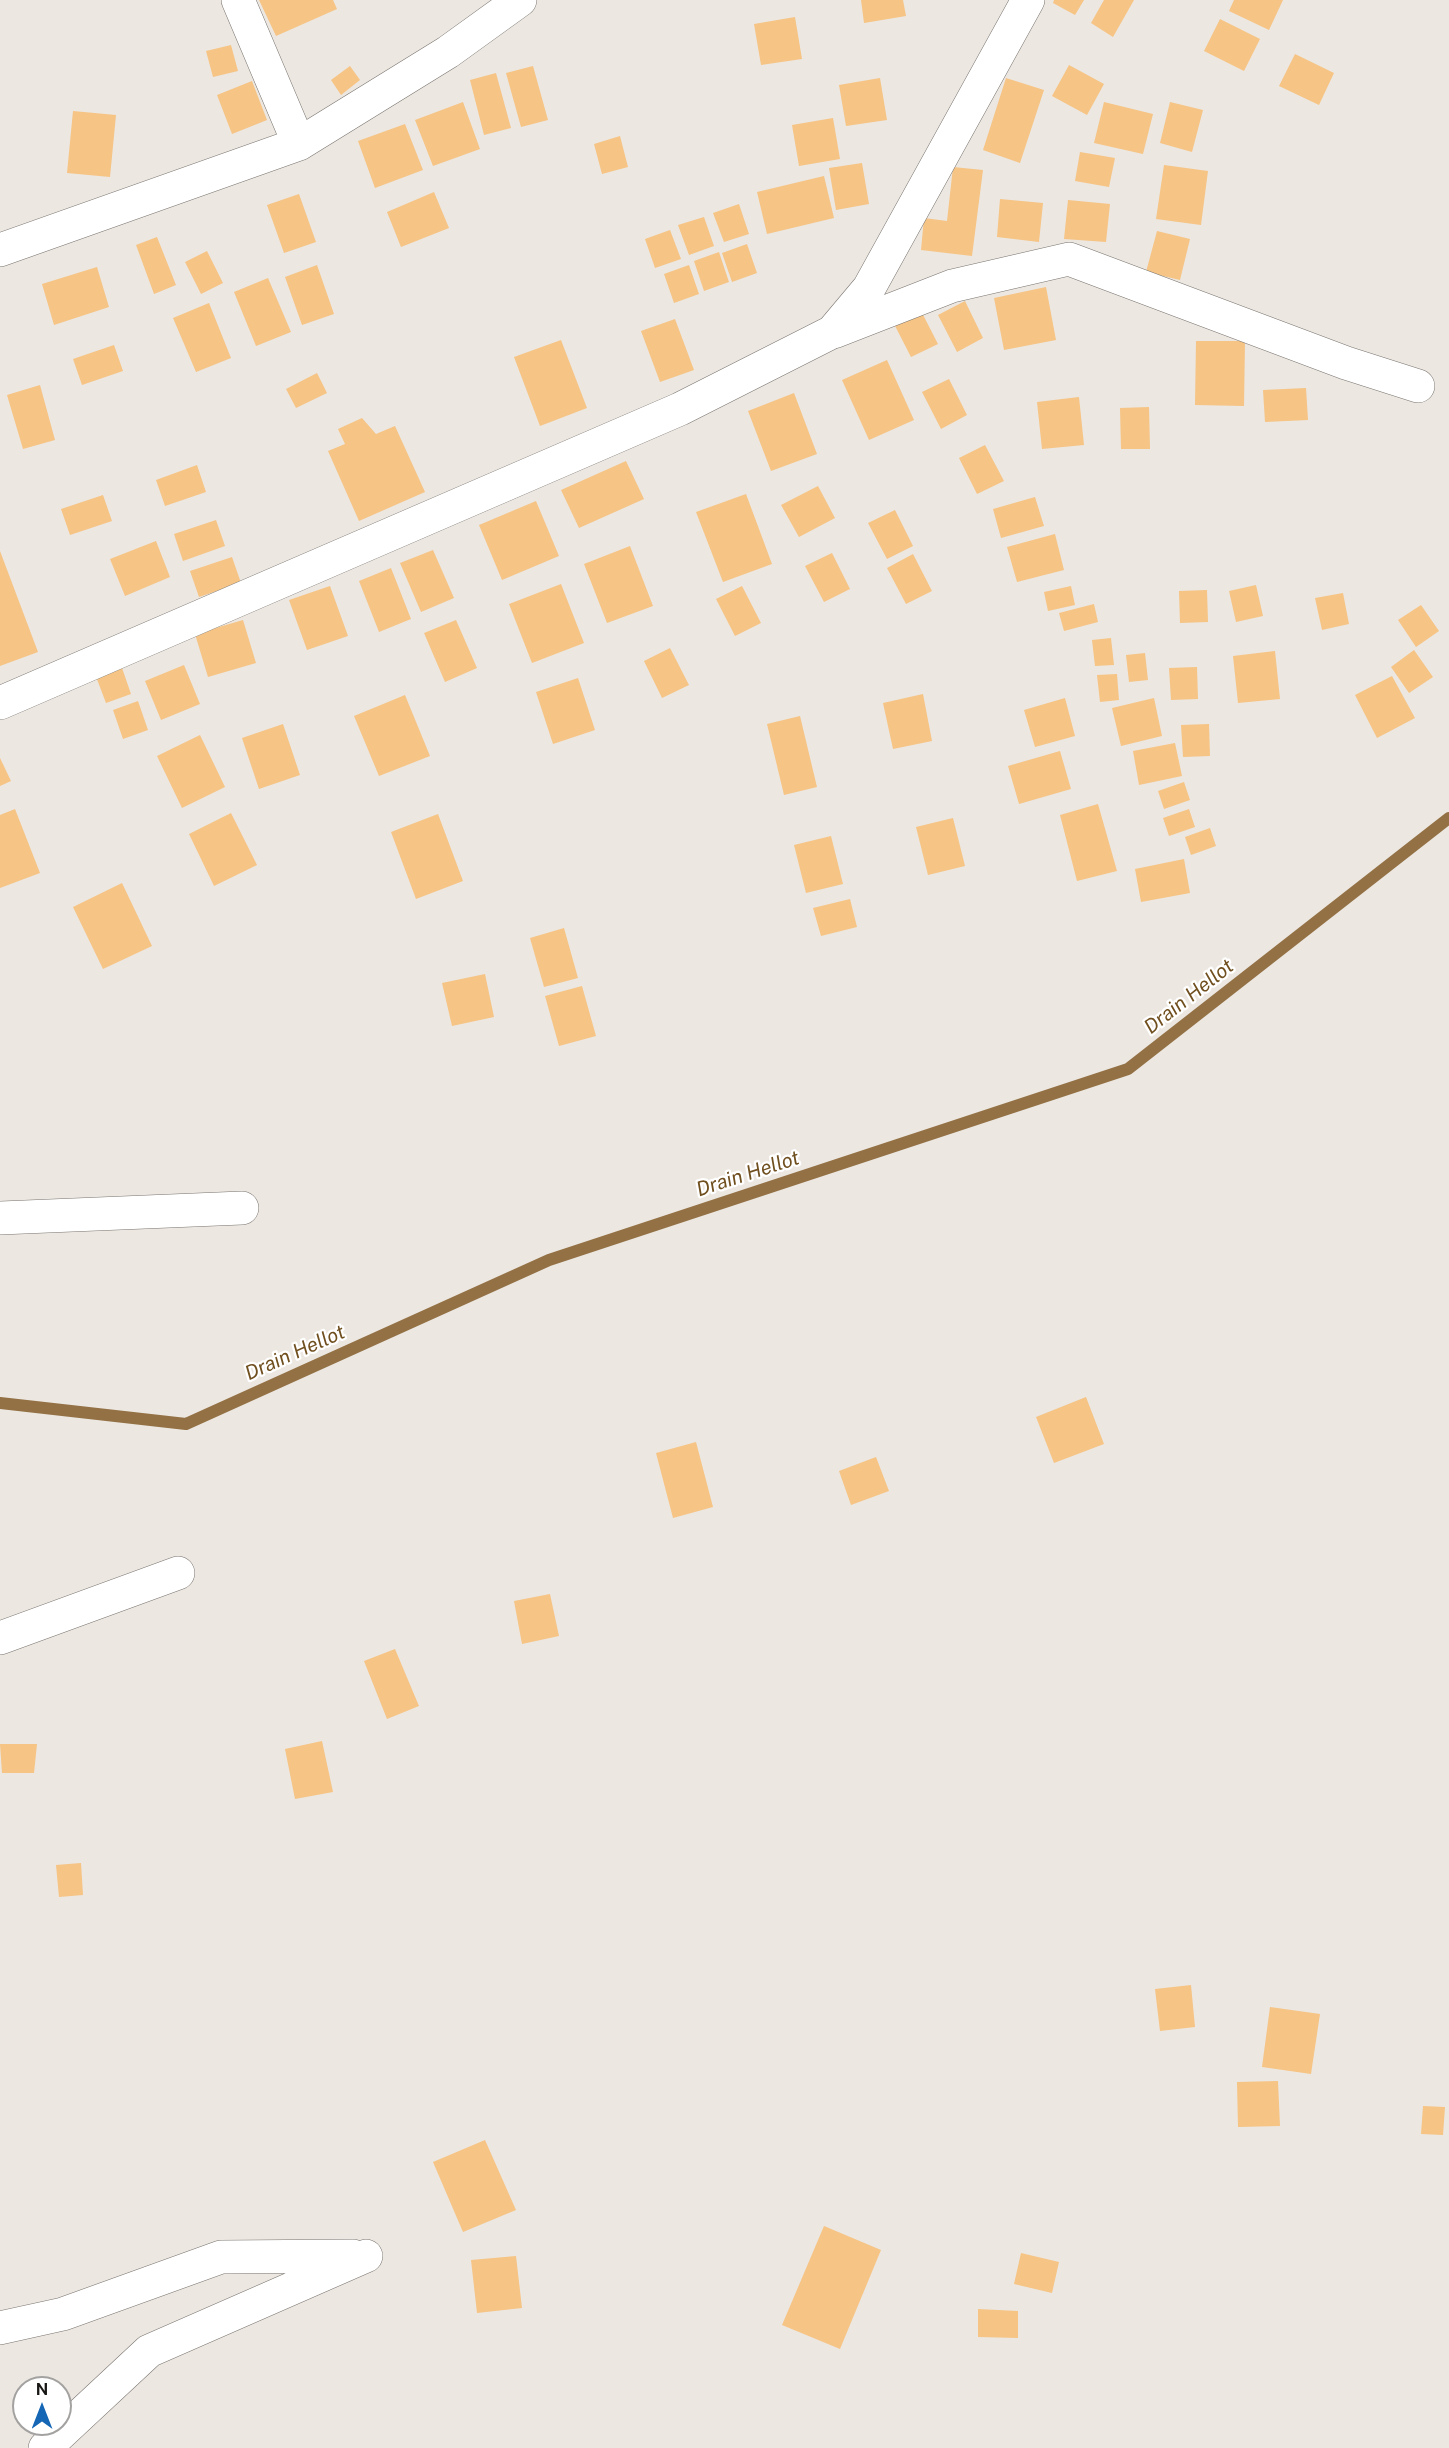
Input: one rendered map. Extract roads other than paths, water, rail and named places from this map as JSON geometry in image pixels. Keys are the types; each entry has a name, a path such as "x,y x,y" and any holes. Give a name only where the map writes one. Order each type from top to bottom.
{"street":[{"path":"238,0 299,144"},
{"path":"0,250 299,144 448,52 520,0"},
{"path":"832,332 869,288 1028,0"},
{"path":"0,703 680,409 832,332 952,286 1069,259 1346,363 1418,386"},
{"path":"0,1218 242,1208"},
{"path":"0,1638 178,1573"},
{"path":"0,2328 63,2314 221,2257 366,2256 149,2351 45,2448"}],"waterway":[{"name":"Drain Hellot","path":"0,1403 186,1424 549,1260 1128,1069 1449,818"}]}
